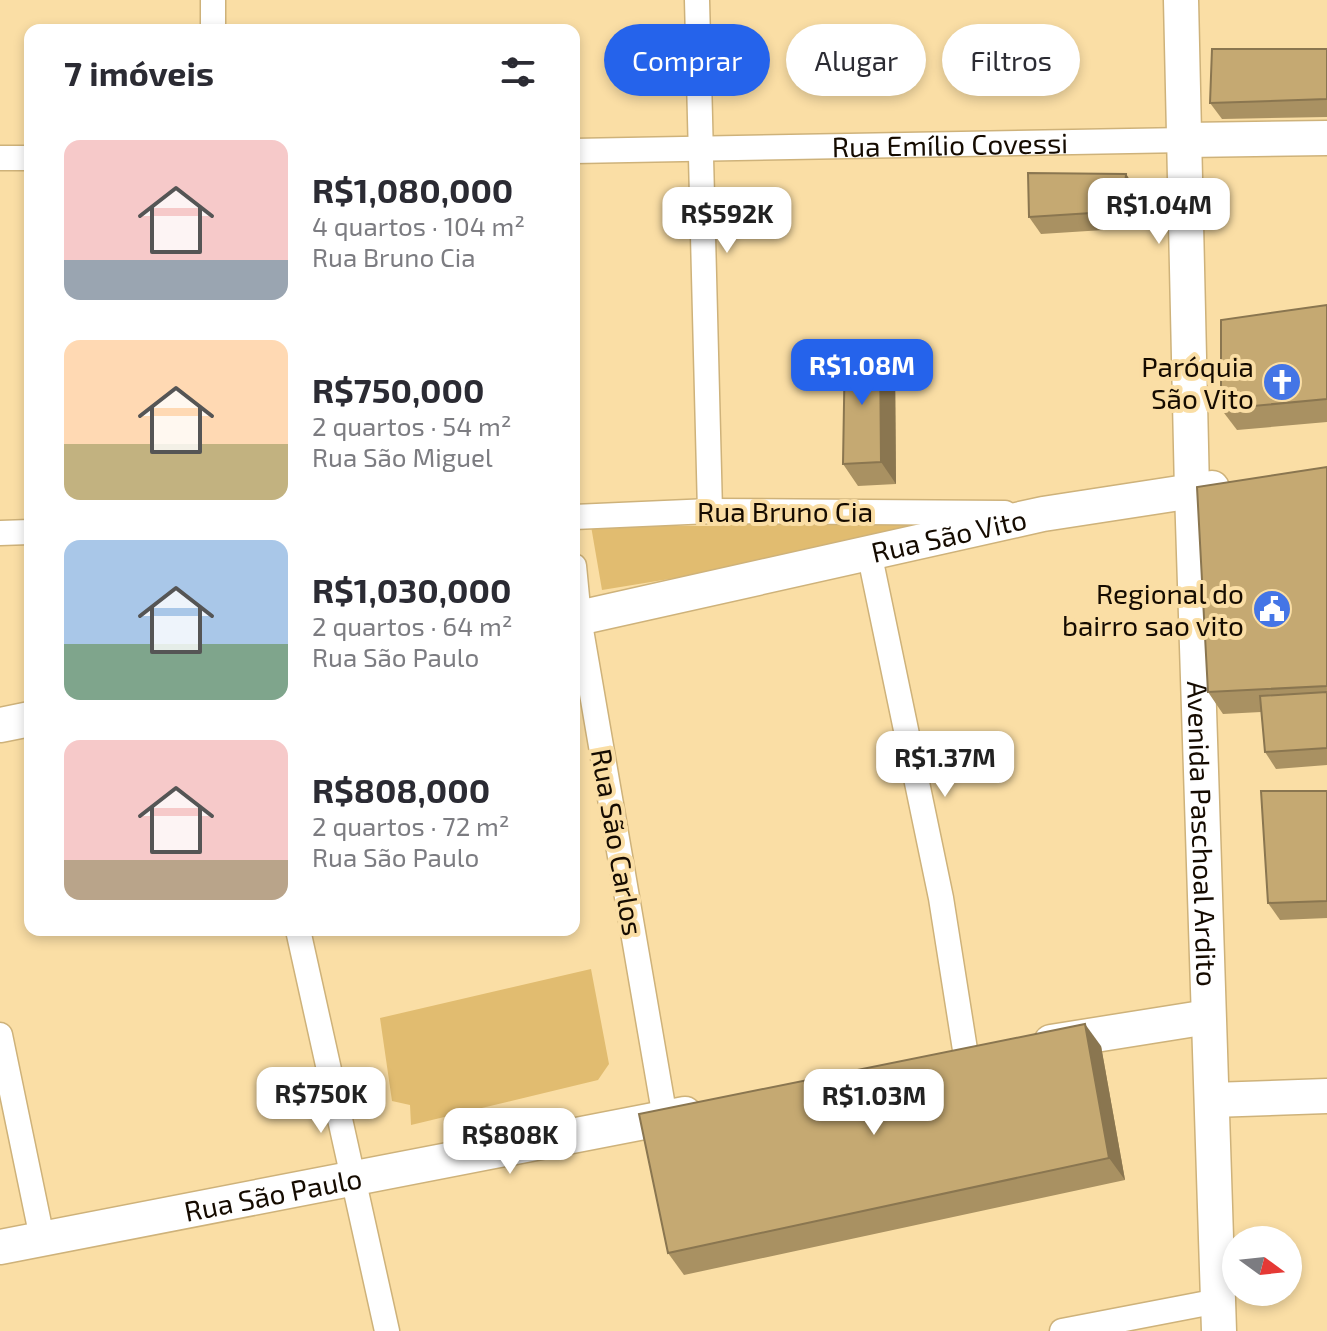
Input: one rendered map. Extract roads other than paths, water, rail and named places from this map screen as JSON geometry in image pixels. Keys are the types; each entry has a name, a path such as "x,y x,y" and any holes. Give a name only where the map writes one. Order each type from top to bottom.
{"street":[{"path":"213,0 213,24"},
{"path":"697,0 710,511"},
{"name":"Avenida Paschoal Ardito","path":"1181,0 1192,491 1218,1316"},
{"name":"Rua Emílio Covessi","path":"580,151 1327,138"},
{"path":"0,158 24,158"},
{"name":"Rua São Vito","path":"580,617 1043,514 1237,484"},
{"name":"Rua Bruno Cia","path":"580,517 710,511 1043,514"},
{"path":"0,533 24,532"},
{"path":"869,552 941,898 981,1054 1208,1017"},
{"name":"Rua São Carlos","path":"580,640 665,1118"},
{"path":"0,725 24,720"},
{"path":"299,936 387,1331"},
{"path":"0,1035 42,1238"},
{"path":"1212,1100 1327,1096"},
{"name":"Rua São Paulo","path":"0,1247 723,1106"},
{"path":"1062,1331 1218,1316"}],"place":[{"name":"Paróquia São Vito","path":"1282,382"},
{"name":"Regional do bairro sao vito","path":"1272,609"}]}
